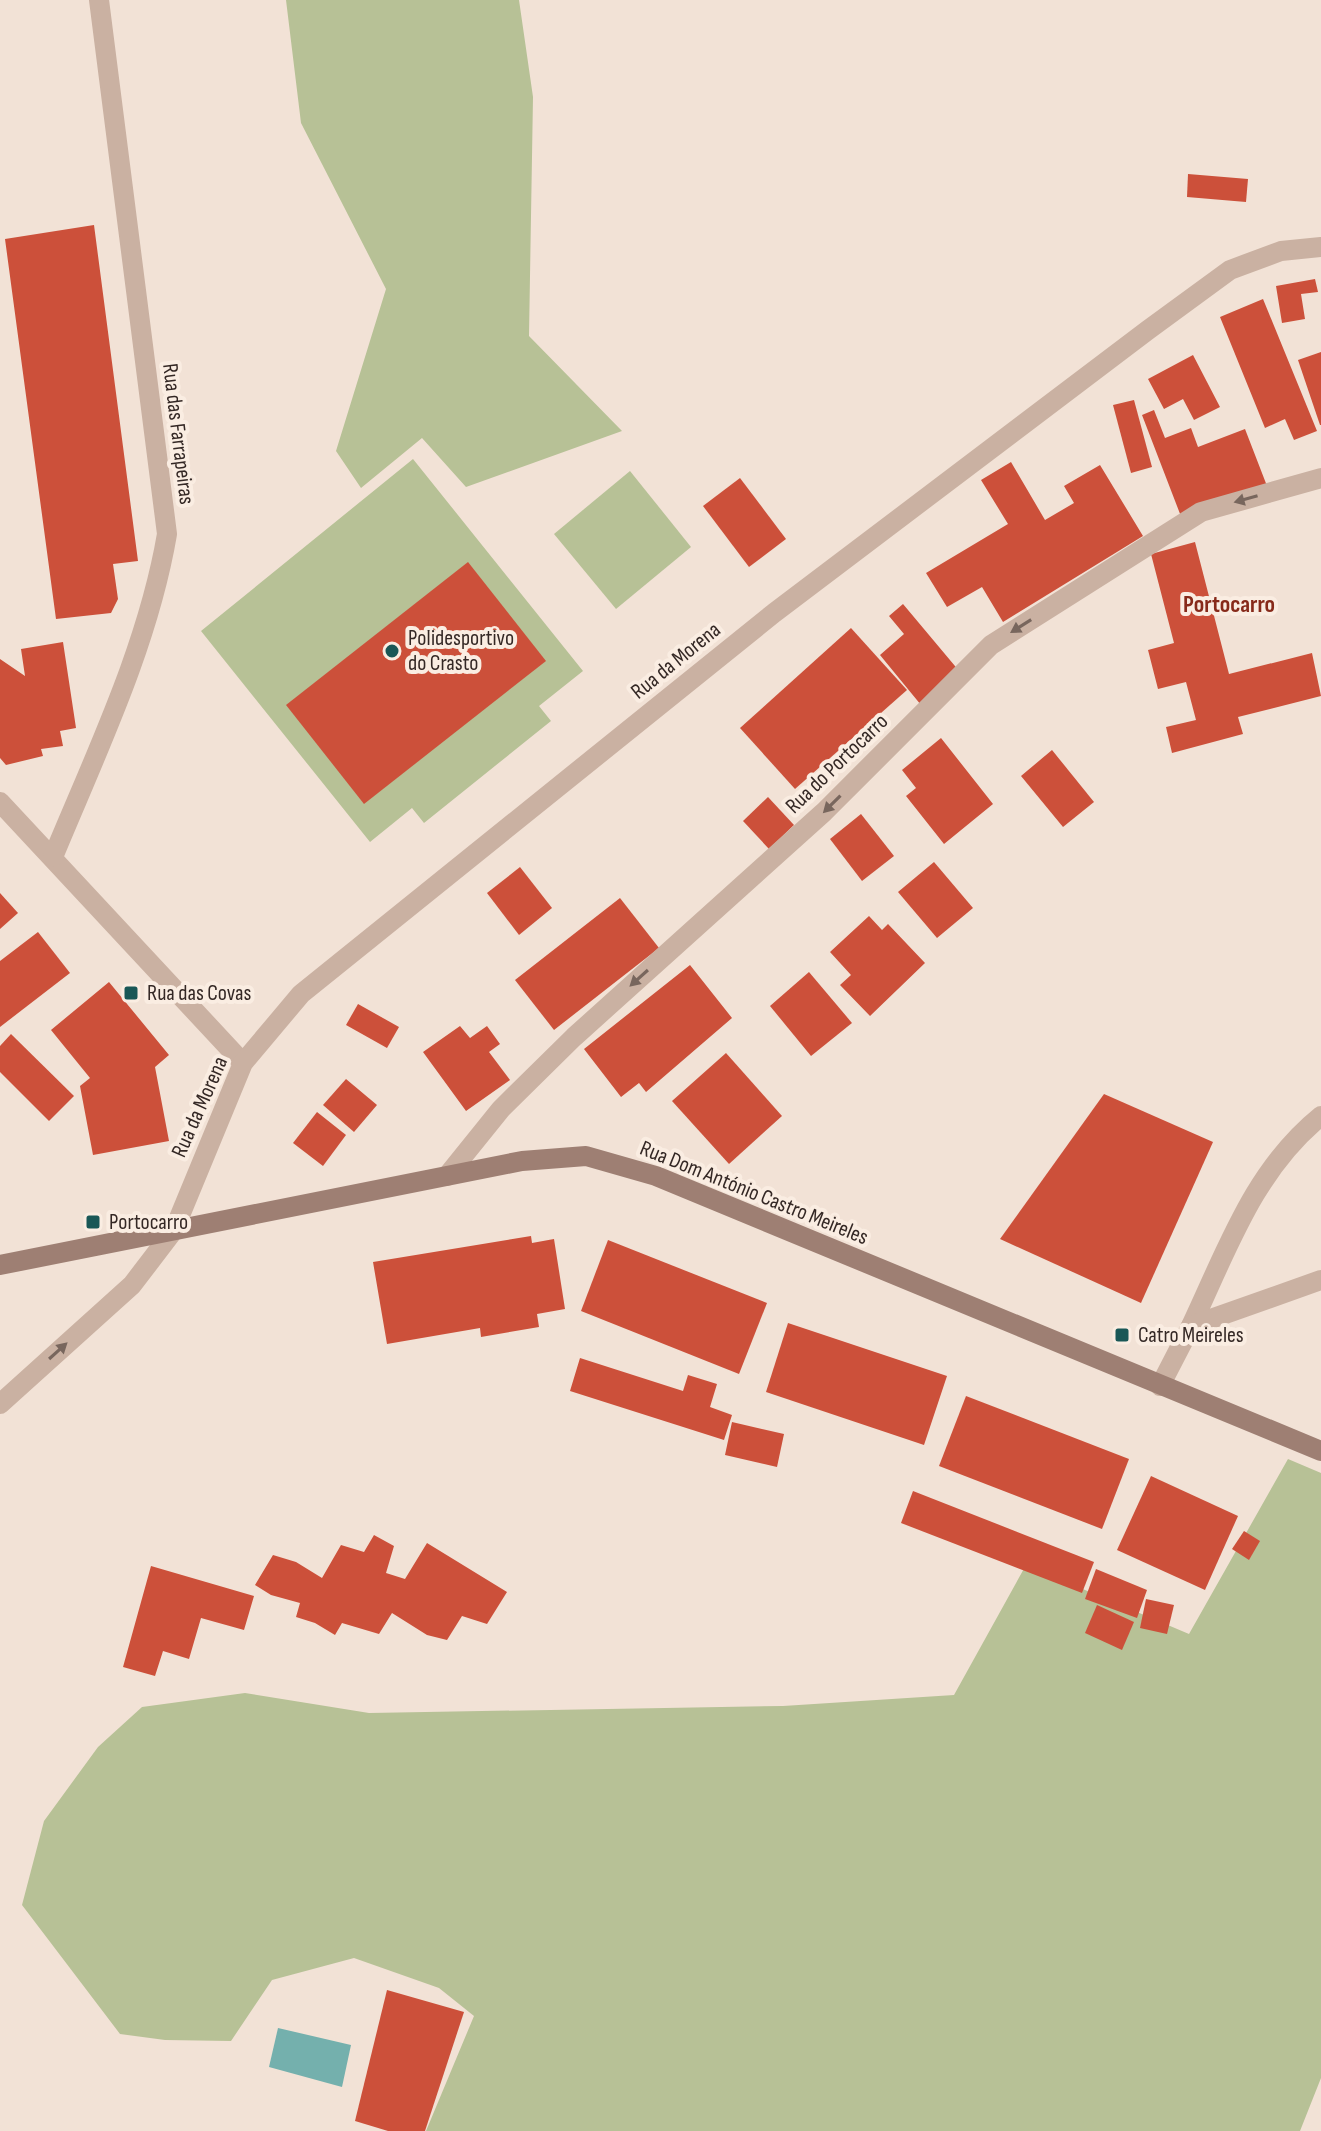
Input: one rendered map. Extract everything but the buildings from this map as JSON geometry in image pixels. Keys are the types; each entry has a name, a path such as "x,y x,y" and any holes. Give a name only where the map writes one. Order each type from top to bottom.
{"main road":[{"name":"Rua Dom António Castro Meireles","path":"0,1265 522,1161 586,1156 656,1176 1321,1451"}],"street":[{"name":"Rua das Farrapeiras","path":"53,857 108,724 159,583 167,534 99,0"},
{"name":"Rua da Morena","path":"0,1404 132,1285 174,1230 243,1063 301,994 836,565 1230,270 1281,251 1321,247"},
{"name":"Rua do Portocarro","path":"447,1176 501,1109 553,1058 824,812 991,645 1201,512 1321,478"},
{"path":"0,802 243,1063"},
{"path":"1160,1386 1260,1181 1301,1132 1321,1116"},
{"path":"1191,1326 1321,1280"}],"green space":[{"path":"286,0 519,0 533,97 529,336 622,431 466,487 422,438 361,488 336,451 386,289 301,123"},
{"name":"Polidesportivo do Crasto","path":"413,459 583,671 539,706 551,721 424,823 412,808 370,842 201,631"},
{"path":"630,471 691,547 616,609 554,534"},
{"path":"1288,1459 1321,1473 1321,2078 1300,2131 426,2131 474,2016 439,1988 354,1958 272,1980 231,2041 165,2040 120,2034 22,1905 44,1821 98,1747 142,1707 245,1693 369,1713 783,1706 954,1695 1026,1565 1189,1634"}],"water":[{"path":"278,2028 351,2045 342,2087 269,2067"}],"place":[{"name":"Polidesportivo do Crasto","path":"392,651"},
{"name":"Rua das Covas","path":"131,993"},
{"name":"Portocarro","path":"93,1222"},
{"name":"Catro Meireles","path":"1122,1335"}],"district":[{"name":"Portocarro","path":"1229,604"}]}
